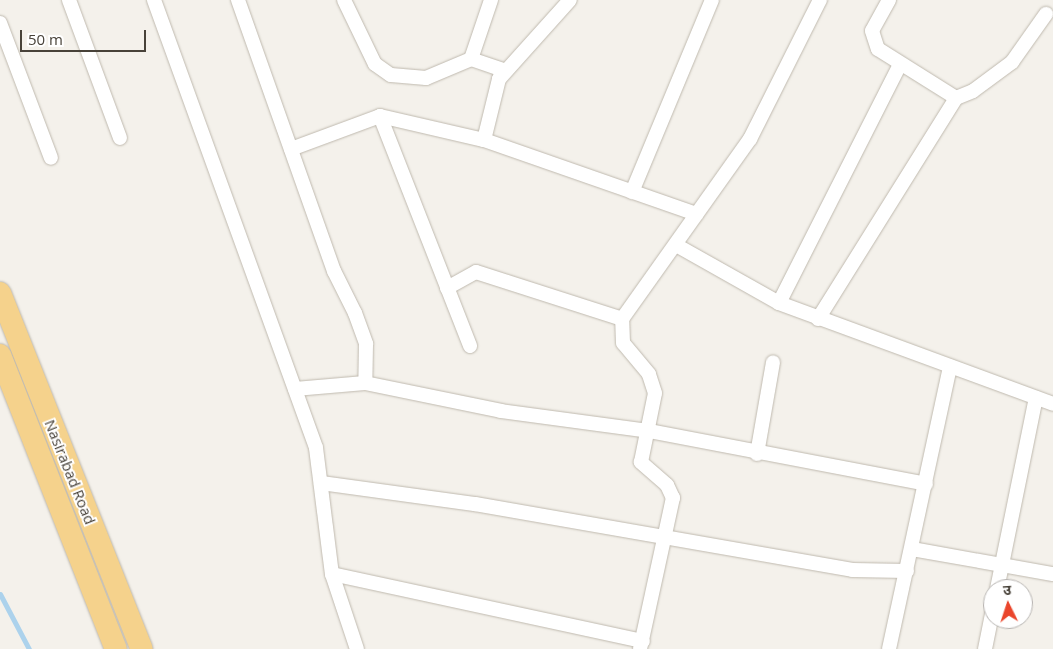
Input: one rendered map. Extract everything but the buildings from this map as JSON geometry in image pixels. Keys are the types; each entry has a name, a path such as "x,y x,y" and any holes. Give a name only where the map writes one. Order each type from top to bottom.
{"highway":[{"name":"Nasirabad Road","path":"0,293 142,649"},
{"name":"Nasirabad Road","path":"0,355 116,649"}],"street":[{"path":"69,0 120,138"},
{"path":"154,0 316,448 332,574 358,649"},
{"path":"238,0 334,271 366,344 365,383"},
{"path":"344,0 375,64 391,74 426,78 471,59 505,71"},
{"path":"471,59 491,0"},
{"path":"484,140 495,92 505,71 570,0"},
{"path":"632,192 712,0"},
{"path":"332,574 642,645 673,498 667,485 643,469 642,453 649,431 654,393 649,374 622,343 622,319 750,139 820,0"},
{"path":"890,0 872,38 878,49 900,65 956,98"},
{"path":"818,318 956,98 994,78 1012,62 1046,14"},
{"path":"0,24 51,158"},
{"path":"779,303 900,65"},
{"path":"291,148 380,116 484,140 697,214"},
{"path":"380,116 470,346"},
{"path":"676,245 779,303 1053,404"},
{"path":"447,288 476,272 622,319"},
{"path":"758,454 773,362"},
{"path":"889,649 950,367"},
{"path":"295,389 365,383 501,411 649,431 758,454 926,484"},
{"path":"999,579 1036,398"},
{"path":"320,483 664,536 852,570 906,571"},
{"path":"912,549 1002,567 1053,574"},
{"path":"985,649 989,629"}],"waterway":[{"path":"0,594 29,649"}]}
